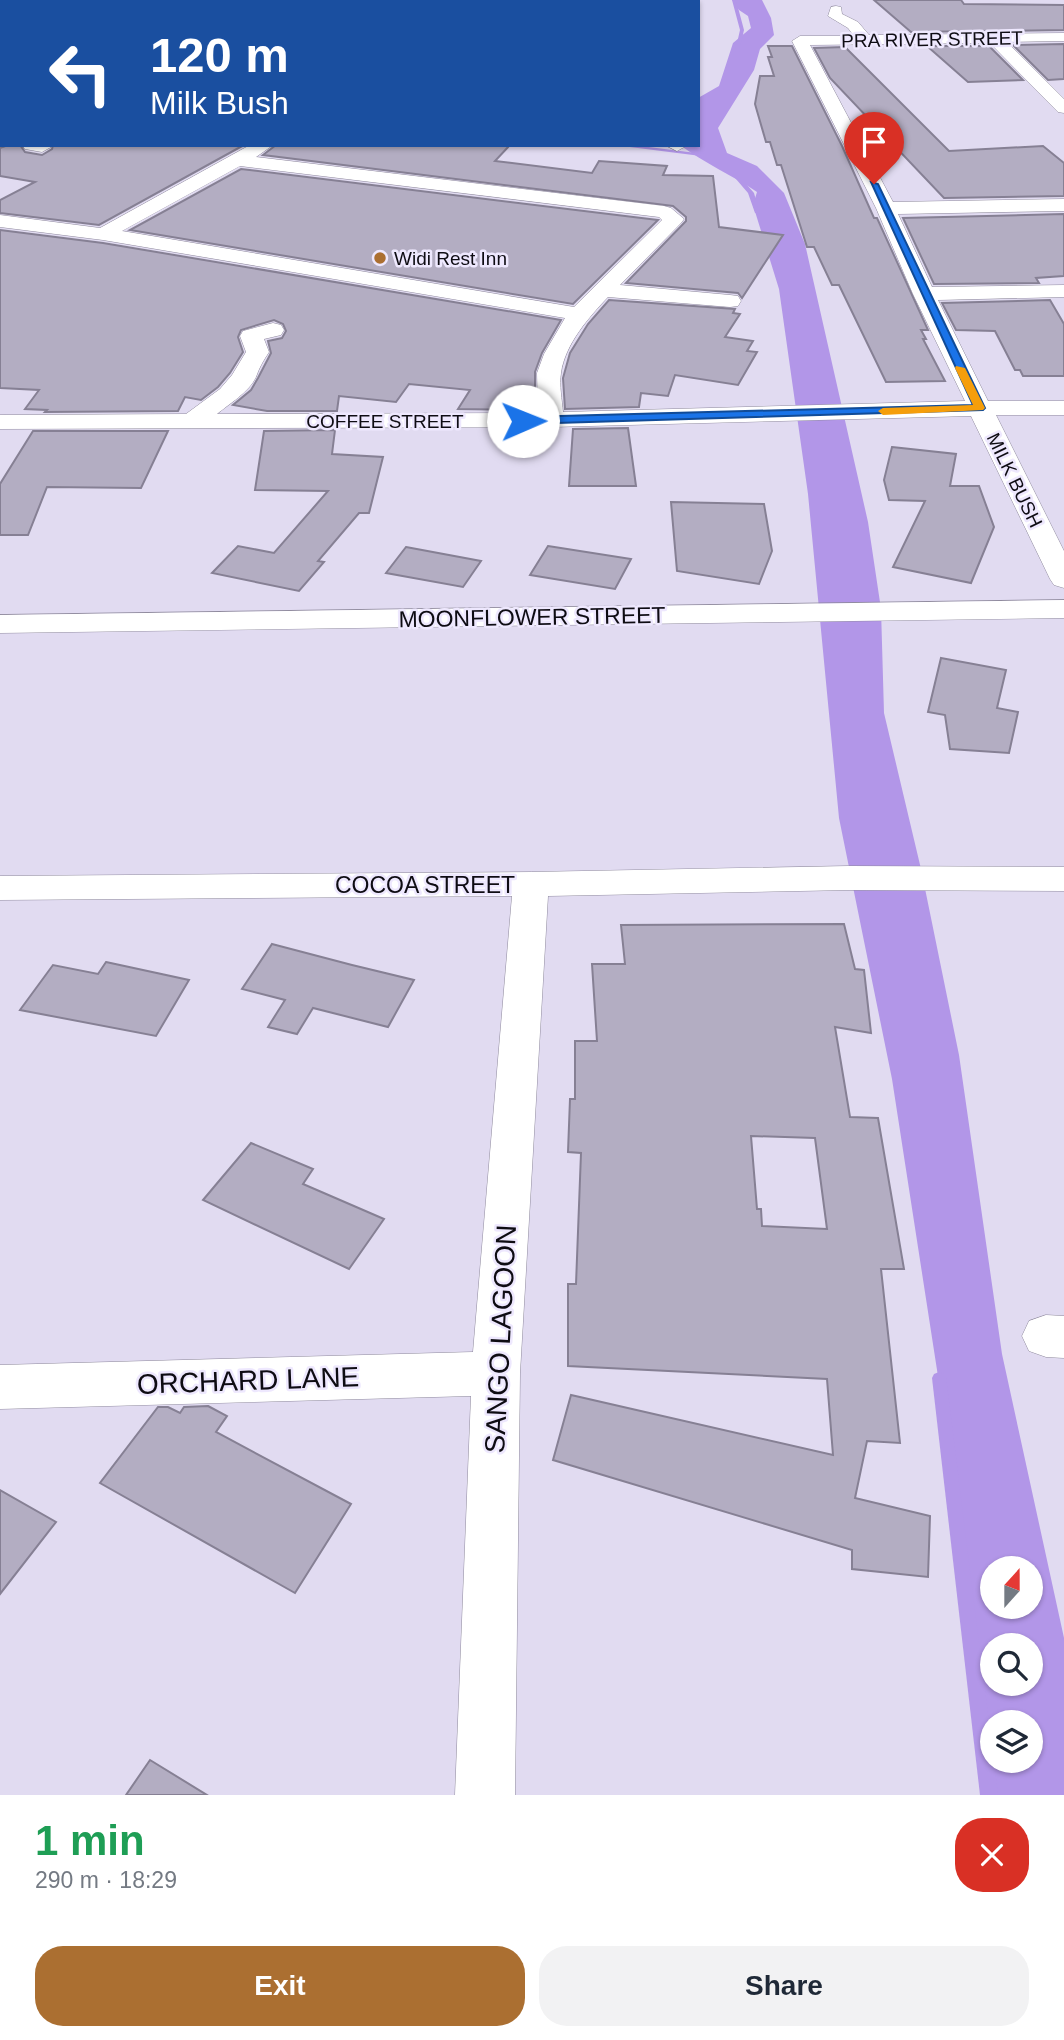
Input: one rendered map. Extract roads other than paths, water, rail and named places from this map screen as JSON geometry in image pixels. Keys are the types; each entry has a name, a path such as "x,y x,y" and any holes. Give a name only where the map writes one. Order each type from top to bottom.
{"street":[{"path":"836,10 835,16 853,25 865,40"},
{"name":"PRA RIVER STREET","path":"800,41 1064,37"},
{"path":"994,38 1064,108"},
{"name":"MILK BUSH","path":"800,41 886,208 924,294 1064,579"},
{"path":"103,234 261,147"},
{"path":"353,174 375,159"},
{"path":"239,160 672,215 674,219 579,314 555,354 549,373 551,420"},
{"path":"886,208 1064,205"},
{"path":"0,221 103,234 579,314"},
{"path":"603,290 730,301"},
{"path":"924,294 1064,291"},
{"path":"191,422 228,394 244,377 245,370 258,352 251,336 274,330"},
{"name":"COFFEE STREET","path":"0,422 551,420 1064,408"},
{"name":"MOONFLOWER STREET","path":"0,624 510,619 772,612 1064,609"},
{"name":"COCOA STREET","path":"0,888 531,884 849,878 1064,879"},
{"name":"SANGO LAGOON","path":"485,1795 496,1373 531,884"},
{"name":"ORCHARD LANE","path":"0,1387 496,1373"}],"waterway":[{"path":"734,0 742,30 737,52"},
{"path":"635,147 701,154"},
{"path":"732,171 751,193 758,213"},
{"path":"939,1378 989,1795"}],"place":[{"name":"Widi Rest Inn","path":"380,258"}]}
